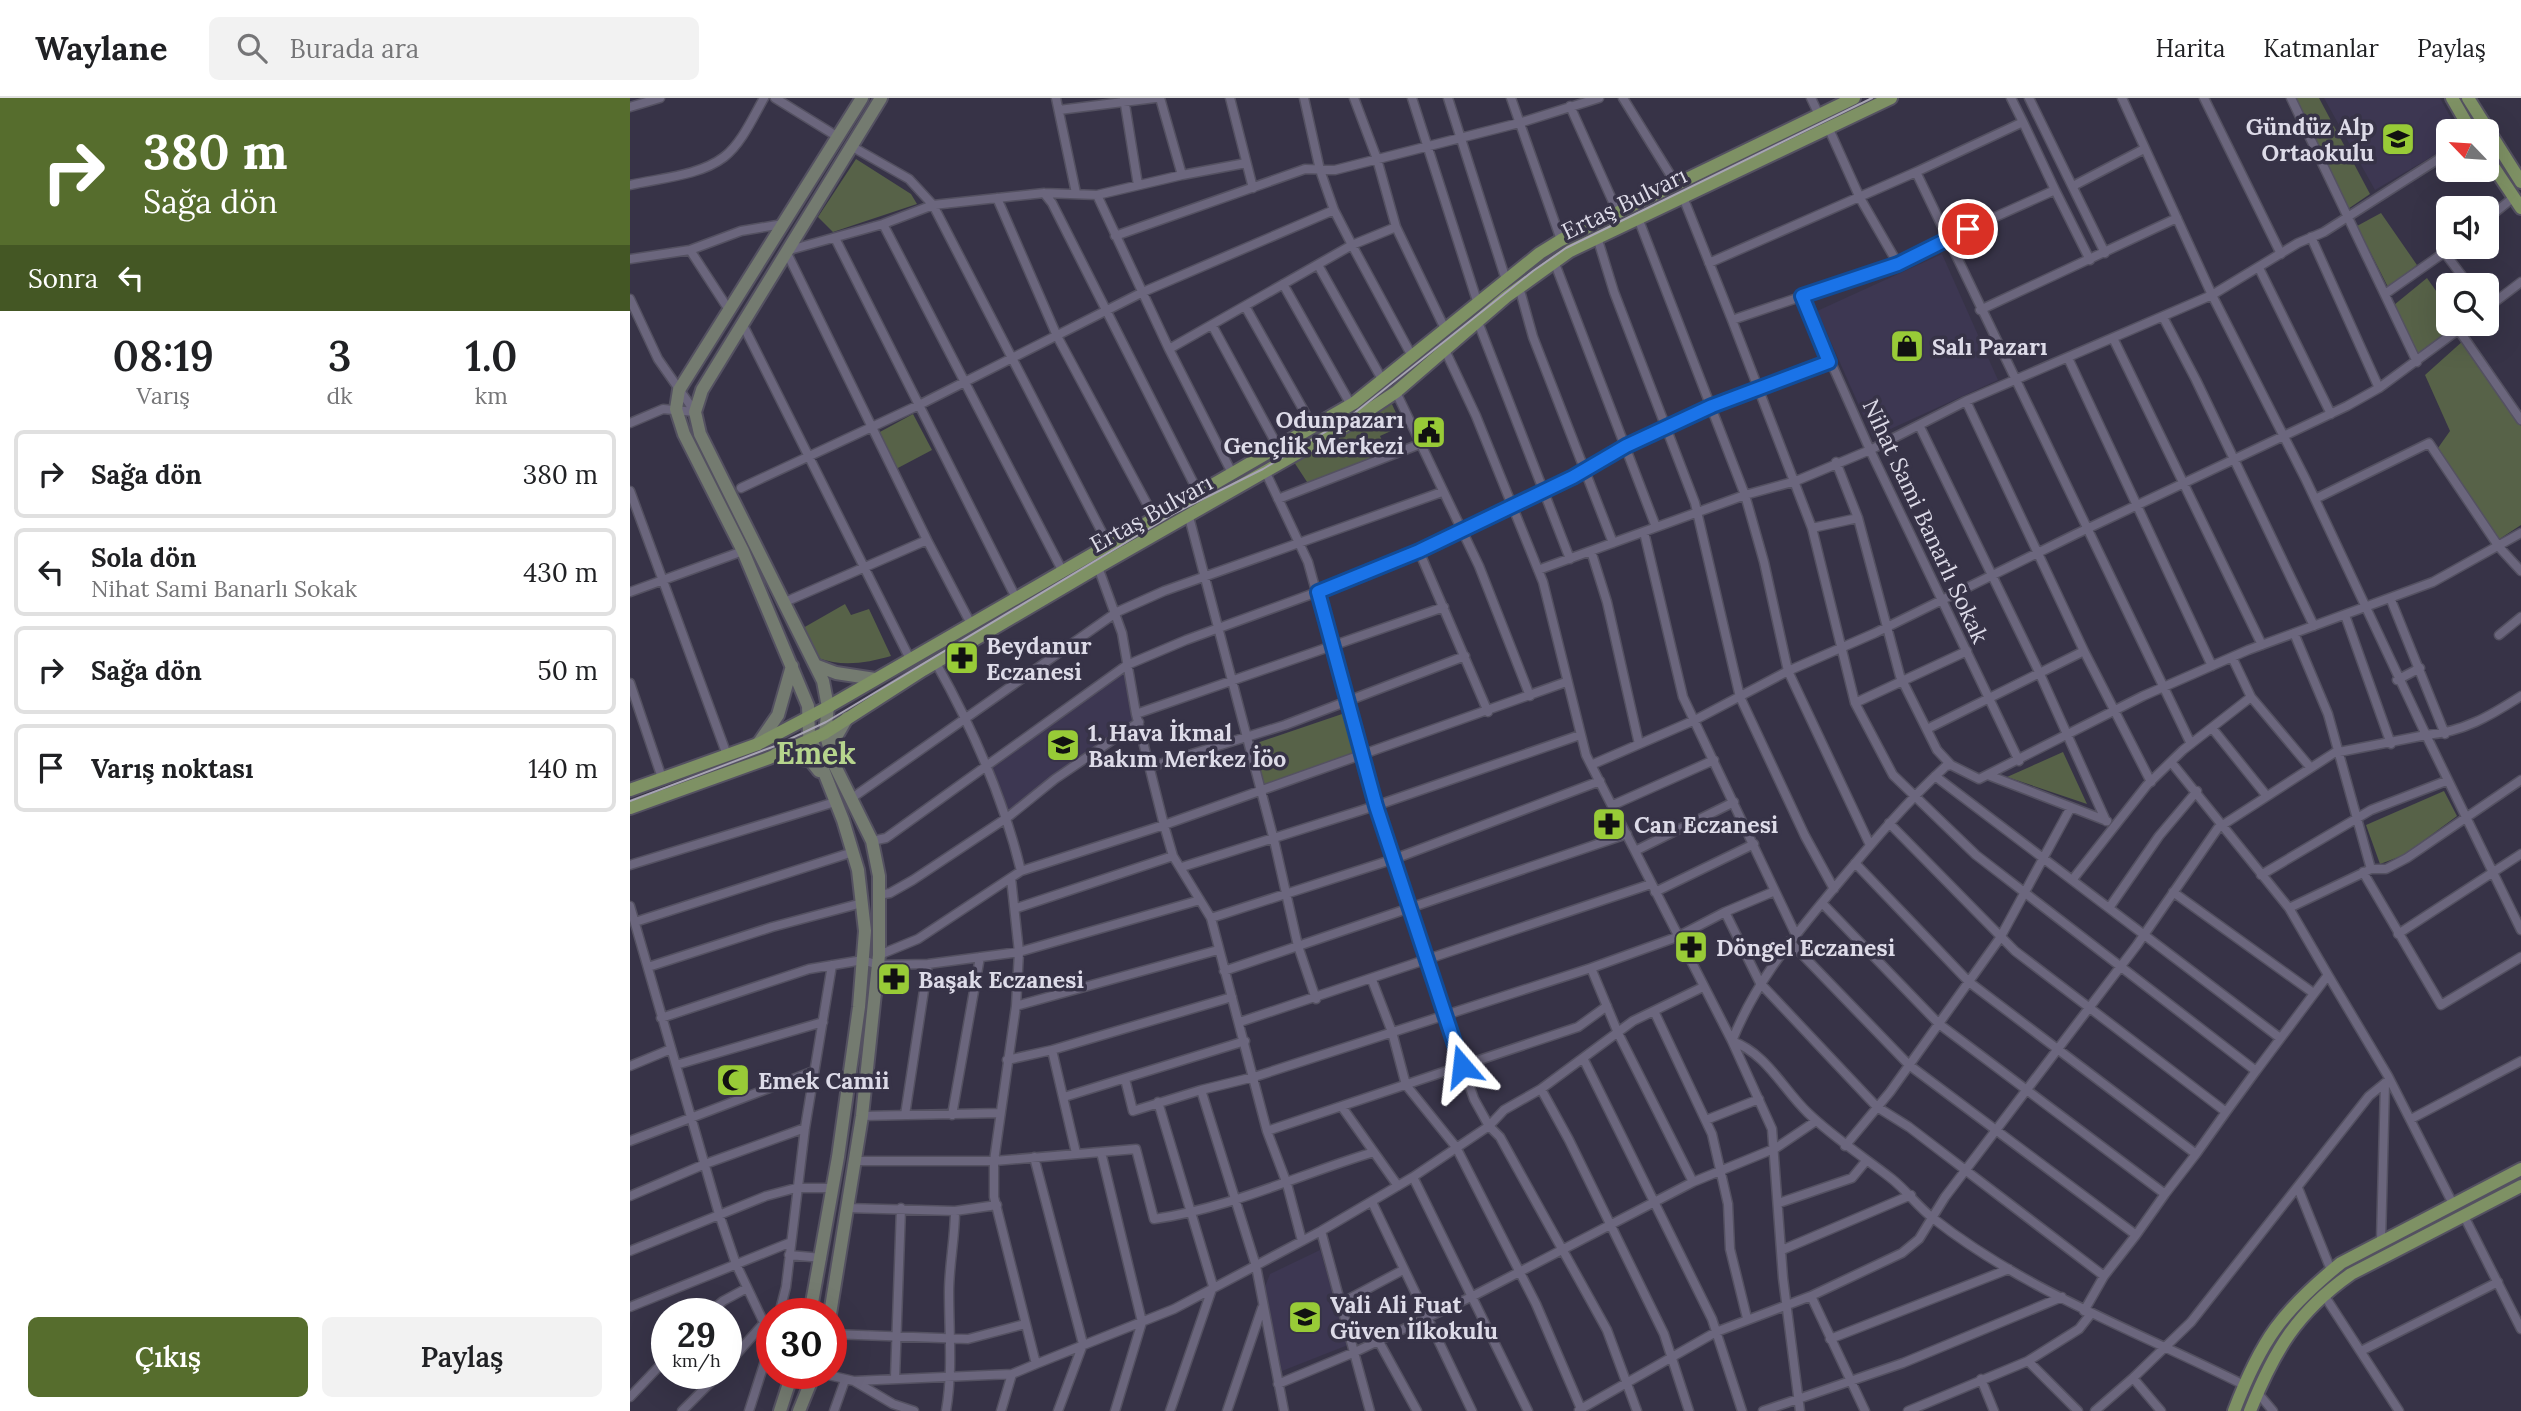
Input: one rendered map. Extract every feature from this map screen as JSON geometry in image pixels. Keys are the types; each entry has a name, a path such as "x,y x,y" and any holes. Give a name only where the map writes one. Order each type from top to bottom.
{"main road":[{"path":"813,1298 859,1007 865,931 862,903 853,852 810,739 808,706 743,551 684,434 676,409 679,390 862,98"},
{"path":"833,1298 862,1116 879,960 878,895 872,841 835,766 825,733 828,707 823,681 701,434 695,412 702,390 881,98"},
{"name":"Ertaş Bulvarı","path":"630,790 758,744 828,707 1351,405 1413,358 1506,280 1561,240 1854,98"},
{"name":"Ertaş Bulvarı","path":"630,808 825,733 1098,566 1266,473 1395,392 1553,261 1597,237 1891,98"},
{"path":"2452,98 2464,119"},
{"path":"2468,98 2495,145 2521,182"},
{"path":"2499,175 2518,203"},
{"path":"815,665 836,673 875,679"},
{"path":"758,744 778,715 792,666"},
{"path":"835,766 836,737 847,718"},
{"path":"776,754 811,761 822,775"},
{"path":"2234,1411 2260,1347 2284,1313 2332,1270 2381,1241 2521,1169"},
{"path":"2250,1411 2278,1348 2297,1321 2324,1295 2351,1275 2521,1186"},
{"path":"780,1411 787,1389"},
{"path":"799,1411 808,1389"}],"street":[{"path":"630,107 660,98"},
{"path":"630,185 701,169 725,156 741,137 764,98"},
{"path":"775,98 838,137"},
{"path":"1056,98 1076,193"},
{"path":"1059,110 1154,98"},
{"path":"1160,98 1182,175"},
{"path":"1230,98 1253,188"},
{"path":"1304,98 1320,170 1334,210 1413,358"},
{"path":"1354,98 1377,159 1396,228 1446,331"},
{"path":"1412,98 1478,304"},
{"path":"1448,98 1506,280"},
{"path":"1511,98 1561,240"},
{"path":"1115,236 1305,169 1335,170 1461,139 1599,98"},
{"path":"1811,98 1819,115"},
{"path":"2011,98 2090,260"},
{"path":"2029,98 2105,253"},
{"path":"2122,98 2212,295 2284,435 2397,680 2521,930"},
{"path":"2204,98 2281,254"},
{"path":"2291,98 2417,362"},
{"path":"1627,99 1676,184"},
{"path":"1124,100 1138,185"},
{"path":"1570,106 1618,213"},
{"path":"1709,263 1860,198 2024,122"},
{"path":"1828,127 1860,198 1898,264"},
{"path":"852,146 909,179 933,205 1108,544"},
{"path":"2073,186 2144,149"},
{"path":"1538,570 1745,495 1796,481 1870,450 1966,401 2212,295 2347,217 2436,161"},
{"path":"971,624 870,428 786,251 883,224 933,205 1044,193 1097,195 1246,163"},
{"path":"1916,172 2190,744"},
{"path":"1731,320 1898,264 1946,239 2055,190"},
{"path":"1044,193 1107,310 1198,492"},
{"path":"1097,195 1169,349 1232,473"},
{"path":"1683,197 1796,481 1812,528 1855,704 1893,775 1976,855 2256,1070"},
{"path":"997,198 1057,336 1154,517"},
{"path":"2499,213 2518,203"},
{"path":"741,488 919,405 1143,292 1334,210"},
{"path":"1638,218 1745,495 1770,587 1788,671 1870,845"},
{"path":"1980,310 2177,218"},
{"path":"630,259 690,250 741,232 783,224"},
{"path":"883,224 1062,570"},
{"path":"1169,349 1352,245 1396,228"},
{"path":"1597,237 1614,292 1697,512 1740,697 1805,836 1834,889"},
{"path":"2311,237 2379,388"},
{"path":"835,238 1016,597"},
{"path":"690,250 729,310"},
{"path":"2385,294 2436,258"},
{"path":"1553,261 1656,527"},
{"path":"1318,265 1383,382"},
{"path":"2259,268 2331,414"},
{"path":"2499,299 2521,282"},
{"path":"1283,284 1351,405"},
{"path":"1519,287 1533,337 1613,543"},
{"name":"Nihat Sami Banarlı Sokak","path":"1802,296 1870,450 2019,761"},
{"path":"630,299 658,359 695,412"},
{"path":"1245,306 1313,427"},
{"path":"2163,317 2314,626"},
{"path":"1478,321 1570,559"},
{"path":"743,325 862,569 910,659"},
{"path":"1212,325 1278,447"},
{"path":"1591,765 1695,720 1788,671 1886,628 1990,575 2331,414 2379,388 2450,336"},
{"path":"2468,336 2521,420"},
{"path":"2113,338 2262,645"},
{"path":"1446,350 1538,570 1580,735 1591,765 1732,1041 1772,1129 1776,1148 1787,1306 1800,1411"},
{"path":"2068,358 2212,666"},
{"path":"872,841 886,838 1127,665 1419,551 1543,491 1626,446 1712,406 1829,362"},
{"path":"1395,392 1462,531 1530,696"},
{"path":"1966,401 2113,711 2151,782"},
{"path":"630,423 663,409 695,412"},
{"path":"1919,425 2039,672 2106,821"},
{"path":"2315,499 2429,443 2499,547 2521,571"},
{"path":"1278,499 1420,444"},
{"path":"1836,462 1858,518 1886,628 1903,681 1937,750 1951,765 1979,779 2113,711 2232,657 2391,600 2468,565 2521,533"},
{"path":"1266,473 1318,592 1376,806 1462,1066 1489,1126 1500,1137 1607,1330 1637,1411"},
{"path":"630,491 727,755"},
{"path":"852,798 1117,612 1204,576 1442,492"},
{"path":"1189,517 1274,839 1298,946 1316,999"},
{"path":"1812,528 1858,518"},
{"path":"1644,532 1683,698 1795,933"},
{"path":"785,602 927,540"},
{"path":"630,592 743,551"},
{"path":"1419,551 1488,712"},
{"path":"1591,551 1607,602 1639,744"},
{"path":"1098,566 1117,612 1138,718 1173,856 1211,918 1267,1131 1287,1184 1303,1241"},
{"path":"2391,600 2445,734"},
{"path":"878,895 890,893 913,880 1008,817 1138,718 1444,607"},
{"path":"2345,615 2391,744"},
{"path":"2499,635 2521,617"},
{"path":"2294,633 2328,714 2340,752 2367,870 2399,934 2441,1005 2521,957"},
{"path":"1855,704 1967,651"},
{"path":"1927,729 2084,651"},
{"path":"1150,767 1285,725 1465,656"},
{"path":"2232,657 2251,698 2310,768"},
{"path":"936,663 967,719 1008,817 1021,871"},
{"path":"2397,680 2420,668"},
{"path":"879,960 918,939 1021,871 1164,825 1260,789 1488,712 1566,682"},
{"path":"630,683 663,778"},
{"path":"1372,980 1392,1031 1406,1085 1456,1147 1520,1270 1580,1410 1716,1332 1747,1318 1811,1296 1902,1253 1919,1239 1965,1172 2144,934 2220,827 2266,795 2340,752 2426,735 2445,734 2483,721 2521,696"},
{"path":"2073,879 2151,782 2190,744 2251,698"},
{"path":"2212,728 2266,795"},
{"path":"1182,867 1376,806 1580,735"},
{"path":"1613,806 1714,760"},
{"path":"2171,762 2197,791 2220,827 2289,908 2411,1119 2453,1204"},
{"path":"1732,1041 1760,983 1795,933 1913,797 1951,765"},
{"path":"1988,775 2116,825"},
{"path":"1935,776 2280,1038"},
{"path":"2289,908 2367,870 2386,869 2407,858 2521,780"},
{"path":"1211,918 1342,873 1394,859 1600,781"},
{"path":"2261,875 2357,818 2446,781"},
{"path":"2109,908 2159,836 2197,791"},
{"path":"1635,851 1734,802"},
{"path":"630,865 835,803"},
{"path":"1845,1146 1909,1065 2000,938 2071,807"},
{"path":"1889,823 2000,938 2225,1112"},
{"path":"1224,971 1627,834"},
{"path":"1240,1022 1316,999 1427,959 1653,888 1754,844"},
{"path":"635,922 853,852"},
{"path":"2399,934 2521,854"},
{"path":"1017,908 1173,856"},
{"path":"1855,863 1969,982 2016,1014 2057,1050 2196,1154"},
{"path":"1011,878 1017,908 1019,952 1016,1006 994,1161 997,1205 1036,1364"},
{"path":"1125,1079 1133,1111 1254,1077 1591,968 1677,937 1725,912 1775,891"},
{"path":"2173,892 2312,992"},
{"path":"661,1018 832,965 863,960 928,964 1019,952 1200,900"},
{"path":"648,967 772,927 862,903"},
{"path":"1822,903 1939,1024 2165,1194"},
{"path":"630,907 719,1214 736,1264 756,1307"},
{"path":"1725,912 1760,983 1877,1107 1909,1127 2104,1276"},
{"path":"1789,941 1909,1065 2136,1236"},
{"path":"1016,1006 1218,950"},
{"path":"952,1115 980,957"},
{"path":"905,1115 928,964"},
{"path":"782,1298 805,1128 832,965"},
{"path":"1591,968 1618,1033 1693,1182"},
{"path":"1908,1411 1924,1408 1981,1379 2028,1361 2079,1329 2104,1276 2136,1236 2312,992 2328,975"},
{"path":"847,1379 1012,1374 1142,1322 1256,1266 1372,1202 1489,1126 1504,1110 1541,1089 1618,1033 1654,1011 1703,987"},
{"path":"1007,1060 1052,1050 1232,997"},
{"path":"1267,1131 1577,1027 1607,1006"},
{"path":"1654,1011 1706,1120 1728,1204 1730,1249 1747,1318"},
{"path":"676,1065 822,1022"},
{"path":"1064,1097 1245,1041"},
{"path":"1732,1041 1750,1048 1816,1121 1911,1195 1932,1218 2009,1269 2087,1313 2168,1347 2244,1385"},
{"path":"630,1066 671,1049"},
{"path":"1052,1050 1076,1153"},
{"path":"1583,1058 1716,1332 1742,1411"},
{"path":"2411,1119 2521,1061"},
{"path":"630,1141 814,1071"},
{"path":"2095,1411 2168,1347 2192,1322 2370,1096 2387,1080"},
{"path":"2381,1241 2387,1080"},
{"path":"1541,1089 1664,1334 1689,1411"},
{"path":"1201,1090 1256,1266 1284,1411"},
{"path":"1706,1120 1759,1100"},
{"path":"1158,1102 1189,1214 1213,1286 1170,1411"},
{"path":"1342,1107 1398,1186"},
{"path":"862,1116 999,1113"},
{"path":"1278,1384 1356,1352 1473,1296 1693,1182 1776,1148 1816,1121"},
{"path":"630,1196 705,1164 805,1128"},
{"path":"855,1161 994,1161 1136,1149 1154,1219 1189,1214 1287,1184 1337,1163 1374,1152"},
{"path":"1101,1152 1142,1322 1115,1411"},
{"path":"1034,1157 1083,1344 1058,1411"},
{"path":"1779,1203 1852,1178 1866,1161"},
{"path":"1413,1177 1528,1411"},
{"path":"630,1251 719,1214 796,1188 832,1188"},
{"path":"2298,1188 2332,1270"},
{"path":"1782,1250 1911,1195"},
{"path":"1372,1202 1472,1411"},
{"path":"846,1208 955,1211 997,1205"},
{"path":"895,1378 901,1208"},
{"path":"946,1411 952,1375 948,1288 955,1242 955,1211"},
{"path":"2464,1216 2521,1329"},
{"path":"1321,1231 1370,1411"},
{"path":"630,1307 789,1243"},
{"path":"789,1255 821,1258"},
{"path":"1830,1339 2009,1269"},
{"path":"1341,1303 1403,1270"},
{"path":"2361,1351 2498,1282"},
{"path":"729,1298 747,1288"},
{"path":"2324,1295 2399,1411"},
{"path":"1811,1296 1865,1411"},
{"path":"1763,1411 1851,1382 1992,1329 2062,1297"},
{"path":"1227,1411 1263,1307"},
{"path":"847,1335 968,1339 1025,1324"},
{"path":"742,1348 756,1333"},
{"path":"1378,1340 1417,1411"},
{"path":"2028,1361 2078,1411"},
{"path":"1001,1411 1012,1374"},
{"path":"630,1397 651,1375"},
{"path":"2133,1378 2161,1411"},
{"path":"1981,1379 1994,1411"},
{"path":"850,1380 891,1408 914,1411"},
{"path":"834,1411 850,1380"},
{"path":"682,1411 704,1389"},
{"path":"749,1411 758,1389"},
{"path":"2258,1392 2273,1411"}],"shaded area":[{"name":"Gündüz Alp Ortaokulu","path":"2324,98 2440,98 2451,119 2436,119 2436,154 2375,190"},
{"name":"Salı Pazarı","path":"1942,254 1998,380 1873,437 1817,311"},
{"name":"1. Hava İkmal Bakım Merkez İöo","path":"1127,665 1139,722 1008,817 987,768"},
{"name":"Vali Ali Fuat Güven İlkokulu","path":"1320,1250 1348,1345 1282,1371 1264,1289 1270,1274"}],"green space":[{"path":"2295,98 2319,98 2370,194 2348,209"},
{"path":"856,159 911,194 917,204 833,232 818,217"},
{"path":"2381,213 2417,265 2388,287 2357,226"},
{"path":"2427,278 2436,291 2436,336 2443,336 2419,355 2394,305"},
{"path":"2464,340 2521,426 2521,525 2498,540 2438,448 2450,431 2425,375"},
{"path":"1391,402 1402,426 1380,436 1387,452 1309,485 1294,462"},
{"path":"913,414 932,450 896,469 878,433"},
{"path":"845,604 851,615 869,609 891,656 854,663 818,658 803,628"},
{"path":"1345,713 1357,755 1264,785 1254,744"},
{"path":"2063,752 2087,804 2007,777"},
{"path":"2444,791 2457,816 2404,855 2380,864 2366,825"}],"tram line":[{"path":"630,801 775,746 826,722 1175,513 1263,469 1347,419 1533,271 1566,248 1872,98"}],"place":[{"name":"Gündüz Alp Ortaokulu","path":"2398,139"},
{"name":"Salı Pazarı","path":"1907,346"},
{"name":"Odunpazarı Gençlik Merkezi","path":"1429,432"},
{"name":"Beydanur Eczanesi","path":"962,658"},
{"name":"1. Hava İkmal Bakım Merkez İöo","path":"1063,745"},
{"name":"Can Eczanesi","path":"1609,824"},
{"name":"Döngel Eczanesi","path":"1691,947"},
{"name":"Başak Eczanesi","path":"894,979"},
{"name":"Emek Camii","path":"733,1080"},
{"name":"Vali Ali Fuat Güven İlkokulu","path":"1305,1317"}],"district":[{"name":"Emek","path":"816,753"}],"route":[{"path":"1462,1066 1376,806 1318,592 1372,572 1485,520 1573,477 1626,446 1712,406 1829,362 1802,296 1898,264 1968,229"}]}
